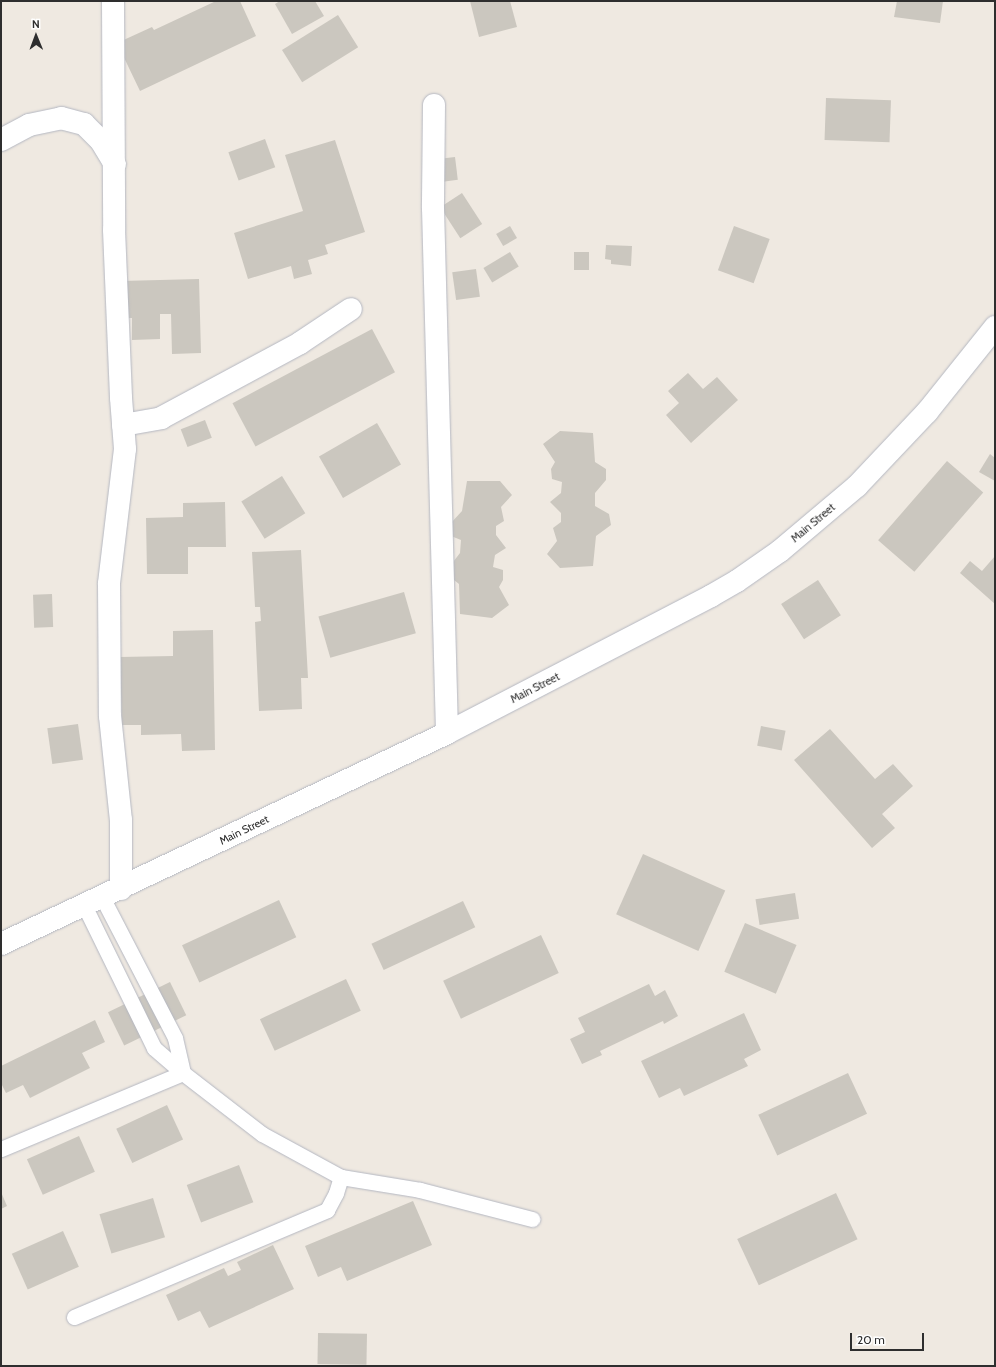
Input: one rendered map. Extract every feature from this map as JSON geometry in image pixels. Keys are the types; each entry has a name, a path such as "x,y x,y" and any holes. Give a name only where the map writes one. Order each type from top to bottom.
{"street":[{"path":"102,897 121,820 110,716 109,584 125,449 114,230 113,1"},
{"path":"434,105 433,208 447,732"},
{"path":"1,140 29,125 61,118 84,124 101,141 114,164"},
{"path":"123,425 161,418 300,343 351,309"},
{"name":"Main Street","path":"1,944 447,732 711,596 780,551 820,519 857,486 927,412 995,327"}],"lane":[{"path":"102,897 175,1038 183,1073"},
{"path":"102,897 154,1048 183,1073 262,1134 341,1177 420,1190 532,1219"},
{"path":"1,1149 183,1073"},
{"path":"74,1316 327,1210 336,1193 341,1177"}],"building":[{"path":"216,1 240,1 256,36 140,91 117,43 152,27 154,30"},
{"path":"280,1 315,1 324,16 292,34 275,4"},
{"path":"470,1 510,1 517,27 479,37"},
{"path":"897,1 943,1 940,23 894,17"},
{"path":"338,15 358,47 302,82 282,50"},
{"path":"826,98 891,100 889,142 825,140"},
{"path":"265,139 275,167 239,181 228,152"},
{"path":"335,140 365,232 325,245 328,254 308,260 312,274 294,279 291,266 248,279 234,233 303,211 285,155"},
{"path":"455,157 458,180 443,182 440,159"},
{"path":"462,193 482,224 460,238 440,207"},
{"path":"510,226 517,238 503,246 496,234"},
{"path":"734,226 770,239 754,283 718,270"},
{"path":"606,245 632,246 631,266 611,264 611,260 605,259"},
{"path":"510,252 519,267 492,283 483,268"},
{"path":"574,252 589,252 589,270 574,270"},
{"path":"476,269 480,297 456,300 452,272"},
{"path":"199,279 201,353 172,354 171,314 160,314 160,339 132,340 132,318 122,318 121,281"},
{"path":"372,329 395,372 255,446 232,403"},
{"path":"688,373 703,389 717,377 738,400 691,443 666,415 679,403 668,391"},
{"path":"205,420 212,438 188,447 181,429"},
{"path":"377,423 401,465 343,498 319,456"},
{"path":"560,431 593,433 595,462 606,469 606,480 595,493 595,506 609,514 611,525 596,536 593,566 560,568 547,554 557,541 553,528 561,522 561,513 550,502 561,493 562,482 552,479 551,469 555,462 543,444"},
{"path":"990,454 995,458 995,481 979,472"},
{"path":"947,461 983,492 914,572 878,540"},
{"path":"282,476 305,513 265,539 241,501"},
{"path":"467,481 500,481 512,495 501,507 504,521 496,526 496,535 506,548 495,555 493,567 503,570 503,580 499,587 509,605 492,618 460,614 459,584 449,576 450,566 460,553 461,540 451,536 450,524 462,511"},
{"path":"225,502 226,547 188,547 188,574 147,574 146,518 183,517 183,503"},
{"path":"301,550 308,678 301,678 302,709 259,711 255,622 261,621 260,607 255,607 252,552"},
{"path":"995,556 995,604 960,573 970,561 982,571"},
{"path":"818,580 841,615 804,639 781,604"},
{"path":"404,592 416,633 330,658 318,617"},
{"path":"52,594 53,627 34,628 33,595"},
{"path":"213,630 215,750 182,751 181,734 141,735 141,725 122,725 120,657 173,656 173,631"},
{"path":"78,724 83,760 52,764 47,728"},
{"path":"761,726 786,731 782,750 757,746"},
{"path":"830,729 875,779 893,764 913,786 882,814 895,828 872,848 794,760"},
{"path":"643,854 725,891 698,951 616,914"},
{"path":"795,893 799,919 760,925 755,899"},
{"path":"279,900 296,937 199,982 182,945"},
{"path":"463,901 475,927 384,970 371,944"},
{"path":"745,923 797,945 776,994 724,972"},
{"path":"541,935 559,973 461,1019 443,981"},
{"path":"346,979 361,1011 275,1051 260,1019"},
{"path":"170,982 186,1015 124,1046 108,1012"},
{"path":"649,984 655,996 665,990 678,1016 664,1024 663,1021 600,1051 602,1055 582,1064 570,1039 585,1032 578,1018"},
{"path":"744,1013 761,1050 744,1059 748,1066 684,1096 680,1088 659,1098 641,1061"},
{"path":"95,1020 105,1042 82,1053 90,1068 30,1098 23,1085 6,1093 1,1083 1,1066"},
{"path":"848,1073 867,1114 777,1156 758,1115"},
{"path":"167,1105 183,1139 132,1163 116,1129"},
{"path":"79,1136 95,1172 43,1195 27,1159"},
{"path":"239,1165 253,1202 201,1222 187,1185"},
{"path":"1,1192 7,1206 1,1209"},
{"path":"836,1193 858,1239 759,1285 737,1239"},
{"path":"153,1198 165,1237 111,1254 99,1214"},
{"path":"413,1201 432,1245 347,1281 341,1267 318,1277 305,1246"},
{"path":"63,1231 79,1267 28,1289 12,1254"},
{"path":"273,1245 294,1289 209,1328 200,1311 178,1321 166,1295 224,1268 228,1276 241,1270 237,1262"},
{"path":"318,1333 367,1334 366,1365 317,1364"}]}
